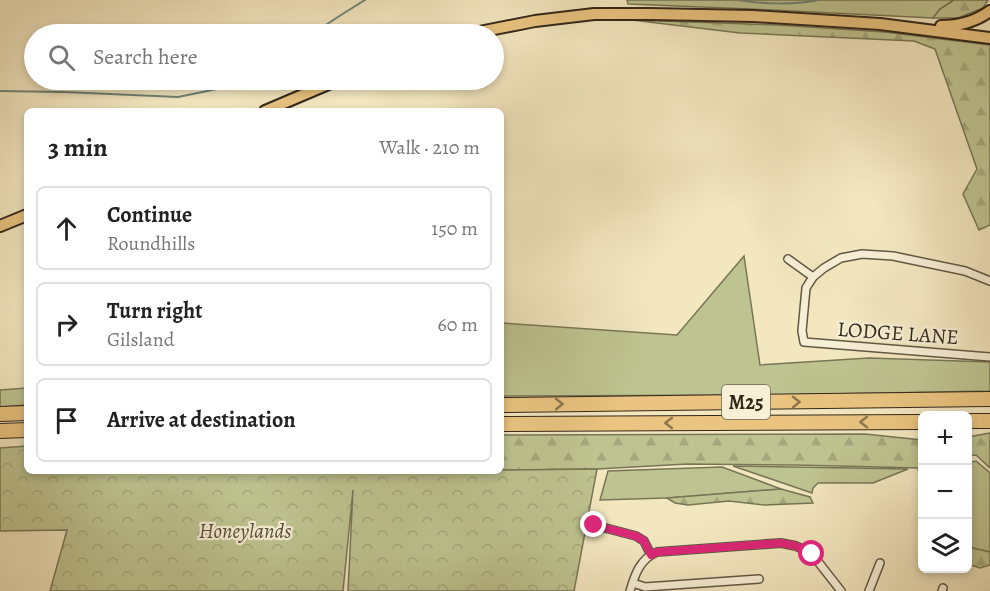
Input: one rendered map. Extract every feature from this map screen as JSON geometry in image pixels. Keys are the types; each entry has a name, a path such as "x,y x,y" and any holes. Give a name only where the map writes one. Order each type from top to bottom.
{"highway":[{"name":"M25","path":"504,405 990,399"},
{"path":"0,414 24,413"},
{"path":"972,421 990,421"},
{"name":"M25","path":"504,424 918,422"},
{"path":"0,431 24,430"}],"main road":[{"path":"916,27 964,24 981,18 990,11"},
{"path":"504,27 594,14 753,16 916,27 990,38"},
{"path":"273,108 315,90"},
{"path":"0,226 24,216"}],"street":[{"path":"788,259 813,277 841,258 862,254 893,256 989,278"},
{"name":"LODGE LANE","path":"813,277 806,288 802,331 804,342 990,357"},
{"path":"594,525 636,536 644,541 651,555"},
{"path":"630,591 640,565 657,552 781,543 796,546 812,554 841,591"},
{"path":"869,591 880,563"},
{"path":"633,583 645,587 759,579"}],"green space":[{"path":"627,0 954,0 940,9 933,18 628,4"},
{"path":"954,0 988,0 983,8 958,18 933,18 940,9"},
{"path":"632,20 778,25 885,32 990,45 990,225 979,230 963,194 977,169 935,49 914,41 740,33"},
{"path":"744,256 760,365 869,358 990,362 990,391 504,396 504,323 677,335"},
{"path":"24,388 24,405 0,407 0,390"},
{"path":"990,433 990,468 976,455 972,456 972,436"},
{"path":"865,434 918,440 918,468 687,464 597,469 504,470 504,435"},
{"name":"Honeylands","path":"24,446 24,474 504,474 504,470 597,469 574,591 348,591 353,490 343,591 50,591 67,530 0,531 0,448"},
{"path":"976,461 990,473 990,552 972,548 972,462"},
{"path":"733,466 908,469 873,483 818,483 812,493"},
{"path":"722,467 781,489 667,498 600,500 608,471"},
{"path":"781,489 810,497 813,503 765,505 729,501 688,505 675,503 667,498"},
{"path":"972,548 990,552 990,565 980,568 972,565"}],"waterway":[{"path":"328,24 365,0"},
{"path":"739,0 778,3 818,0"},
{"path":"0,91 178,97 212,90"}],"route":[{"path":"594,525 636,536 644,541 651,555 657,552 764,543 796,546 812,554"}]}
